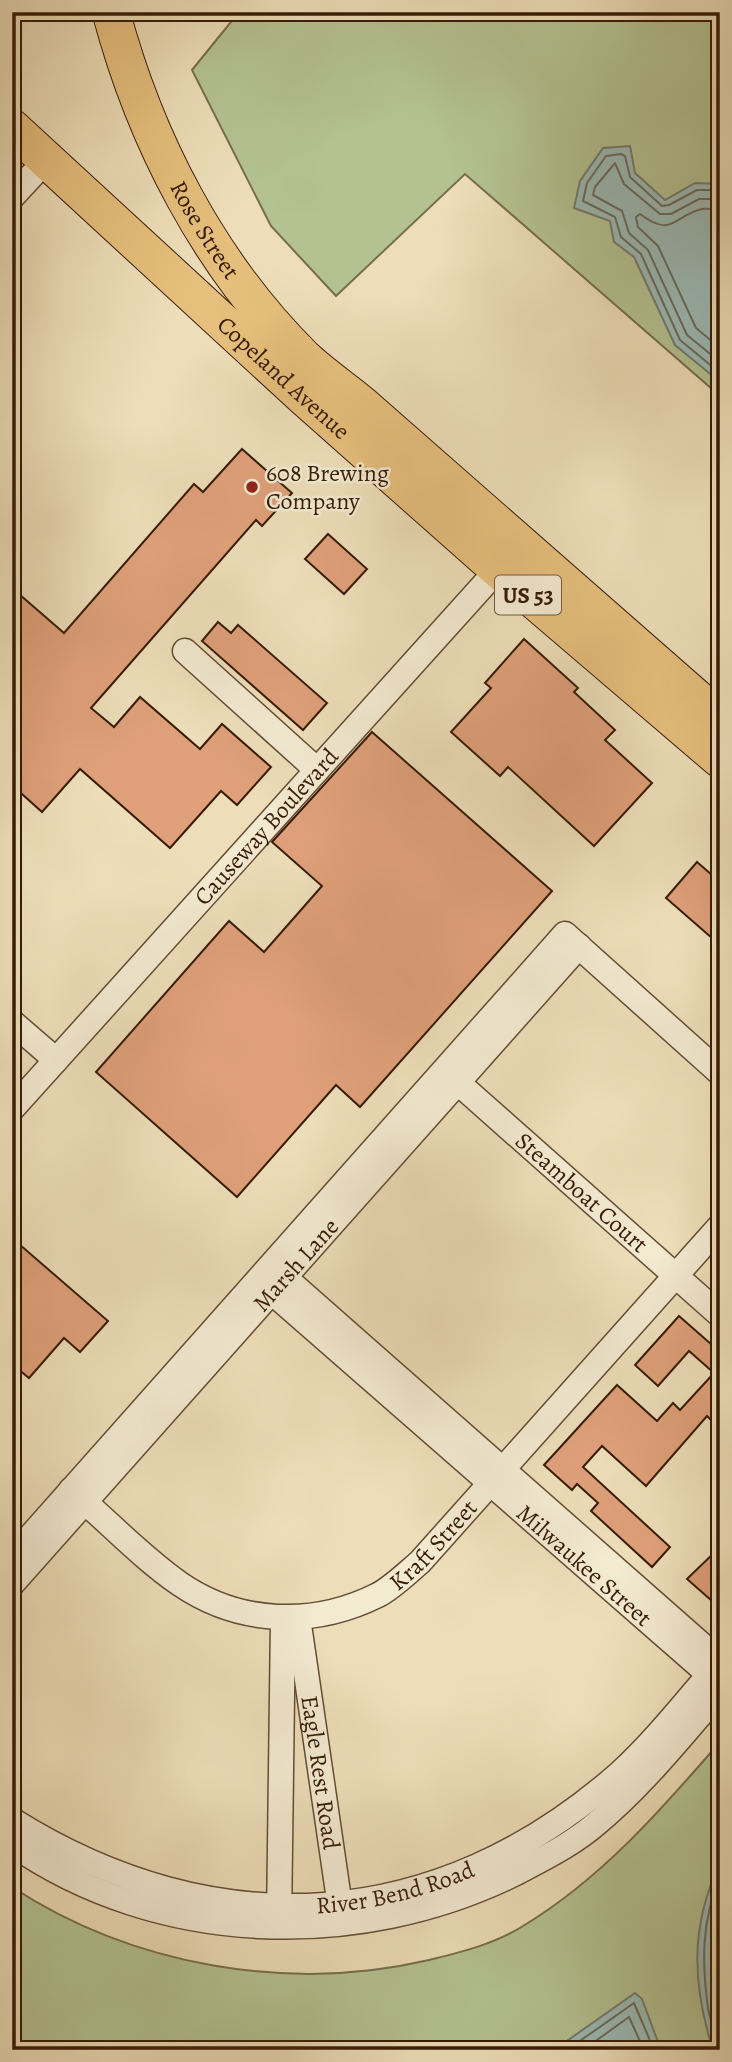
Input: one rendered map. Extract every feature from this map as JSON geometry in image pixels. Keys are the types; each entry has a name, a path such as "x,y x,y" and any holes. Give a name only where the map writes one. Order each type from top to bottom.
{"highway":[{"name":"Rose Street","path":"111,12 144,114 179,188 219,254 253,301 304,358 362,405"},
{"name":"Copeland Avenue","path":"12,128 48,158 230,329 509,557 720,719"},
{"name":"Copeland Avenue","path":"362,405 509,557 720,759"}],"street":[{"path":"12,197 48,158"},
{"name":"Causeway Boulevard","path":"12,1110 509,557"},
{"path":"185,651 317,770"},
{"name":"Marsh Lane","path":"12,1584 78,1496 572,940 720,1073"},
{"path":"12,1022 56,1060"},
{"name":"Steamboat Court","path":"451,1076 720,1315"},
{"name":"Kraft Street","path":"78,1496 182,1585 209,1600 244,1612 291,1619 344,1609 380,1594 420,1562 720,1226"},
{"name":"Milwaukee Street","path":"272,1279 718,1675"},
{"name":"Marsh Lane","path":"12,1557 78,1496"},
{"name":"Eagle Rest Road","path":"291,1619 341,1915"},
{"name":"Eagle Rest Road","path":"279,1917 291,1619"},
{"name":"River Bend Road","path":"12,1844 83,1886 149,1908 223,1923 279,1917 341,1915 375,1920 447,1902 550,1855 596,1825 640,1784 718,1675"},
{"name":"River Bend Road","path":"12,1820 55,1847 116,1875 176,1893 233,1904 279,1917"}],"green space":[{"path":"239,12 720,12 720,396 465,174 336,296 271,226 192,70"},
{"path":"720,1742 720,2050 12,2050 12,1887 59,1914 109,1936 160,1954 213,1965 267,1972 322,1974 376,1970 429,1960 501,1938 523,1926 578,1887 629,1842"}],"water":[{"path":"630,146 635,173 665,200 695,183 720,184 720,382 675,345 634,257 614,242 610,221 574,208 580,181 603,148"},
{"path":"720,1863 720,2050 713,2050 701,2002 697,1955 703,1910"},
{"path":"635,1993 642,1999 661,2050 554,2050"}],"building":[{"path":"242,449 292,493 262,526 256,520 91,708 114,727 140,697 200,749 222,724 271,767 237,805 221,791 170,848 80,769 42,812 12,785 12,588 64,633 194,484 203,492"},
{"path":"328,534 367,569 344,594 305,559"},
{"path":"218,622 231,633 238,625 327,703 303,730 202,641"},
{"path":"524,639 578,688 574,692 615,730 605,740 652,783 594,846 508,767 500,776 451,732 491,688 485,683"},
{"path":"372,732 552,891 360,1107 336,1085 237,1197 96,1072 229,921 264,952 322,886 272,842"},
{"path":"697,862 720,882 720,945 666,898"},
{"path":"12,1238 108,1321 80,1352 64,1338 29,1378 12,1364"},
{"path":"679,1316 720,1352 720,1410 711,1420 707,1416 646,1486 602,1446 583,1467 670,1547 652,1567 591,1511 598,1503 577,1484 572,1490 544,1465 617,1385 657,1421 673,1403 680,1410 714,1373 689,1351 658,1386 635,1365"},
{"path":"720,1547 720,1608 687,1579"}],"place":[{"name":"608 Brewing Company","path":"252,487"}]}
